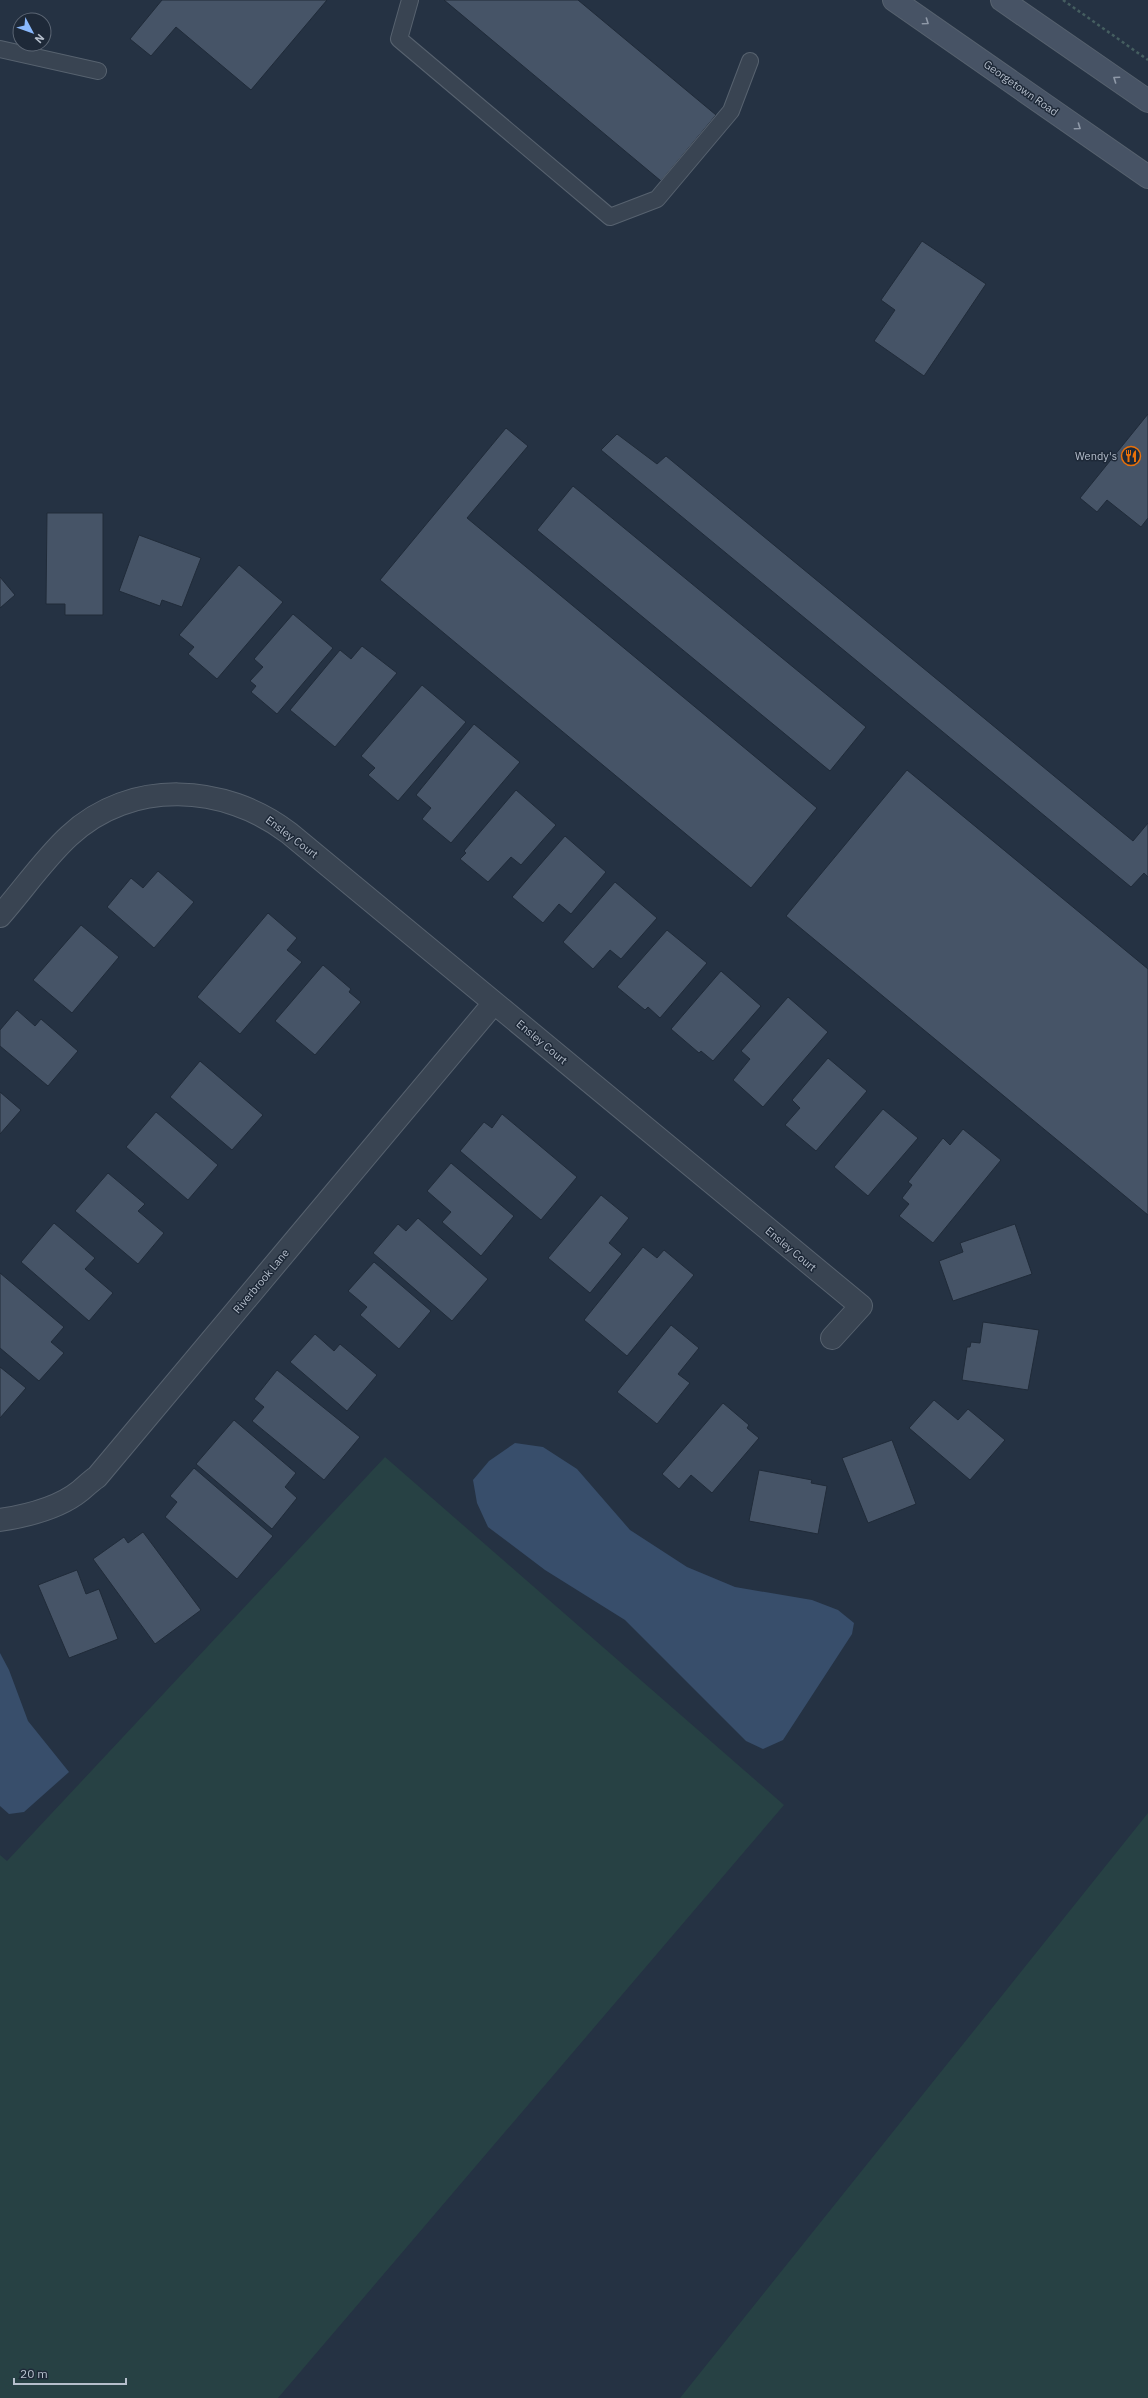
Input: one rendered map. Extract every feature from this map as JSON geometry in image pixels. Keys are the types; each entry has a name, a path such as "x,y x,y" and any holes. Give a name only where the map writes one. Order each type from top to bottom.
{"main road":[{"name":"Georgetown Road","path":"894,0 1148,176"},
{"path":"1002,0 1148,101"}],"street":[{"name":"Ensley Court","path":"0,916 69,836 92,819 130,802 170,794 225,800 273,821 861,1306 832,1338"},
{"name":"Riverbrook Lane","path":"0,1520 31,1514 52,1506 80,1491 97,1477 494,1002"}],"lane":[{"path":"410,0 399,39 610,217 657,199 732,111 750,60"},
{"path":"0,49 98,72"}],"path":[{"path":"1063,0 1148,60"}],"green space":[{"path":"385,1457 784,1805 278,2398 0,2398 0,1855 7,1861"},
{"path":"1148,1813 1148,2398 680,2398"}],"water":[{"path":"515,1443 543,1447 577,1469 630,1530 687,1567 735,1587 812,1600 838,1610 854,1623 852,1634 783,1740 763,1749 746,1741 625,1620 545,1570 488,1527 477,1503 473,1480 489,1461"},
{"path":"0,1653 9,1670 28,1721 69,1772 24,1812 9,1814 0,1806"}],"building":[{"path":"162,0 327,0 251,90 176,27 151,56 130,39"},
{"path":"444,0 578,0 716,115 661,181"},
{"path":"922,241 986,284 924,376 874,341 895,310 881,300"},
{"name":"Wendy's","path":"1148,414 1148,518 1141,527 1107,500 1097,512 1080,498"},
{"path":"506,428 528,446 467,518 817,808 751,888 380,580"},
{"path":"617,434 657,464 666,456 1133,841 1148,823 1148,877 1144,873 1131,887 601,450"},
{"path":"573,486 866,727 830,771 537,530"},
{"path":"47,513 103,513 103,615 65,615 65,604 46,604"},
{"path":"139,535 201,558 182,607 162,600 160,606 119,591"},
{"path":"239,565 283,602 217,679 188,654 194,647 179,635"},
{"path":"0,577 15,595 0,608"},
{"path":"293,614 333,648 277,714 251,692 256,686 250,681 263,667 254,659"},
{"path":"362,646 397,673 335,747 290,710 340,650 351,659"},
{"path":"422,685 466,722 398,801 368,775 375,768 361,756"},
{"path":"474,724 520,762 451,843 422,819 431,808 416,795"},
{"path":"907,770 1148,969 1148,1215 786,916"},
{"path":"516,790 556,825 521,865 511,857 488,882 460,859 466,853 464,851"},
{"path":"565,836 606,872 571,914 559,904 543,923 512,897"},
{"path":"158,871 194,902 154,948 107,907 131,878 143,888"},
{"path":"615,882 657,918 621,959 610,950 593,969 563,942"},
{"path":"268,913 297,938 287,950 302,962 240,1034 197,997"},
{"path":"81,925 119,957 72,1013 33,980"},
{"path":"667,930 707,963 660,1018 648,1007 645,1010 617,987"},
{"path":"323,965 351,989 349,992 361,1002 315,1055 275,1021"},
{"path":"721,971 761,1006 713,1061 701,1051 699,1053 671,1029"},
{"path":"788,997 828,1032 763,1107 733,1080 750,1059 741,1051"},
{"path":"17,1010 35,1026 41,1019 78,1051 48,1086 0,1046 0,1030"},
{"path":"828,1058 867,1091 816,1151 785,1125 800,1108 792,1100"},
{"path":"200,1061 263,1115 232,1150 170,1097"},
{"path":"0,1092 21,1110 0,1134"},
{"path":"883,1109 918,1138 868,1196 834,1167"},
{"path":"156,1112 218,1165 188,1200 126,1147"},
{"path":"502,1114 577,1177 541,1220 460,1151 484,1122 492,1128"},
{"path":"963,1129 1001,1160 933,1243 899,1216 909,1204 902,1198 912,1185 908,1182 943,1138 950,1145"},
{"path":"451,1163 514,1216 481,1256 442,1222 451,1212 427,1191"},
{"path":"108,1173 145,1204 138,1211 164,1233 138,1264 75,1211"},
{"path":"601,1195 629,1218 609,1243 622,1254 590,1293 548,1258"},
{"path":"418,1218 488,1279 452,1321 373,1253 398,1224 406,1231"},
{"path":"54,1223 95,1258 85,1269 113,1293 89,1321 21,1262"},
{"path":"1015,1224 1032,1274 953,1301 939,1261 963,1252 960,1243"},
{"path":"643,1247 657,1258 664,1250 694,1275 627,1356 584,1320"},
{"path":"374,1262 431,1311 399,1349 360,1315 367,1307 348,1291"},
{"path":"0,1273 64,1327 51,1342 64,1353 39,1381 0,1348"},
{"path":"983,1322 1039,1330 1028,1390 962,1380 967,1347 970,1347 971,1342 980,1343"},
{"path":"671,1325 699,1348 678,1374 690,1383 657,1424 617,1392"},
{"path":"315,1334 334,1351 340,1344 377,1375 347,1411 290,1362"},
{"path":"0,1367 26,1388 0,1418"},
{"path":"277,1370 360,1437 324,1480 252,1421 264,1407 254,1399"},
{"path":"934,1400 958,1420 968,1409 1005,1440 970,1480 909,1428"},
{"path":"723,1403 749,1425 747,1428 759,1438 712,1493 691,1475 679,1489 662,1474"},
{"path":"234,1420 296,1473 285,1487 297,1498 272,1529 196,1464"},
{"path":"892,1440 916,1504 868,1523 842,1458"},
{"path":"194,1468 273,1536 237,1579 165,1517 177,1502 170,1496"},
{"path":"759,1470 812,1480 811,1483 827,1486 818,1534 749,1521"},
{"path":"143,1532 201,1610 155,1644 93,1559 124,1537 128,1543"},
{"path":"77,1570 86,1594 99,1589 118,1639 69,1658 38,1585"}],"place":[{"name":"Wendy's","path":"1131,456"}]}
